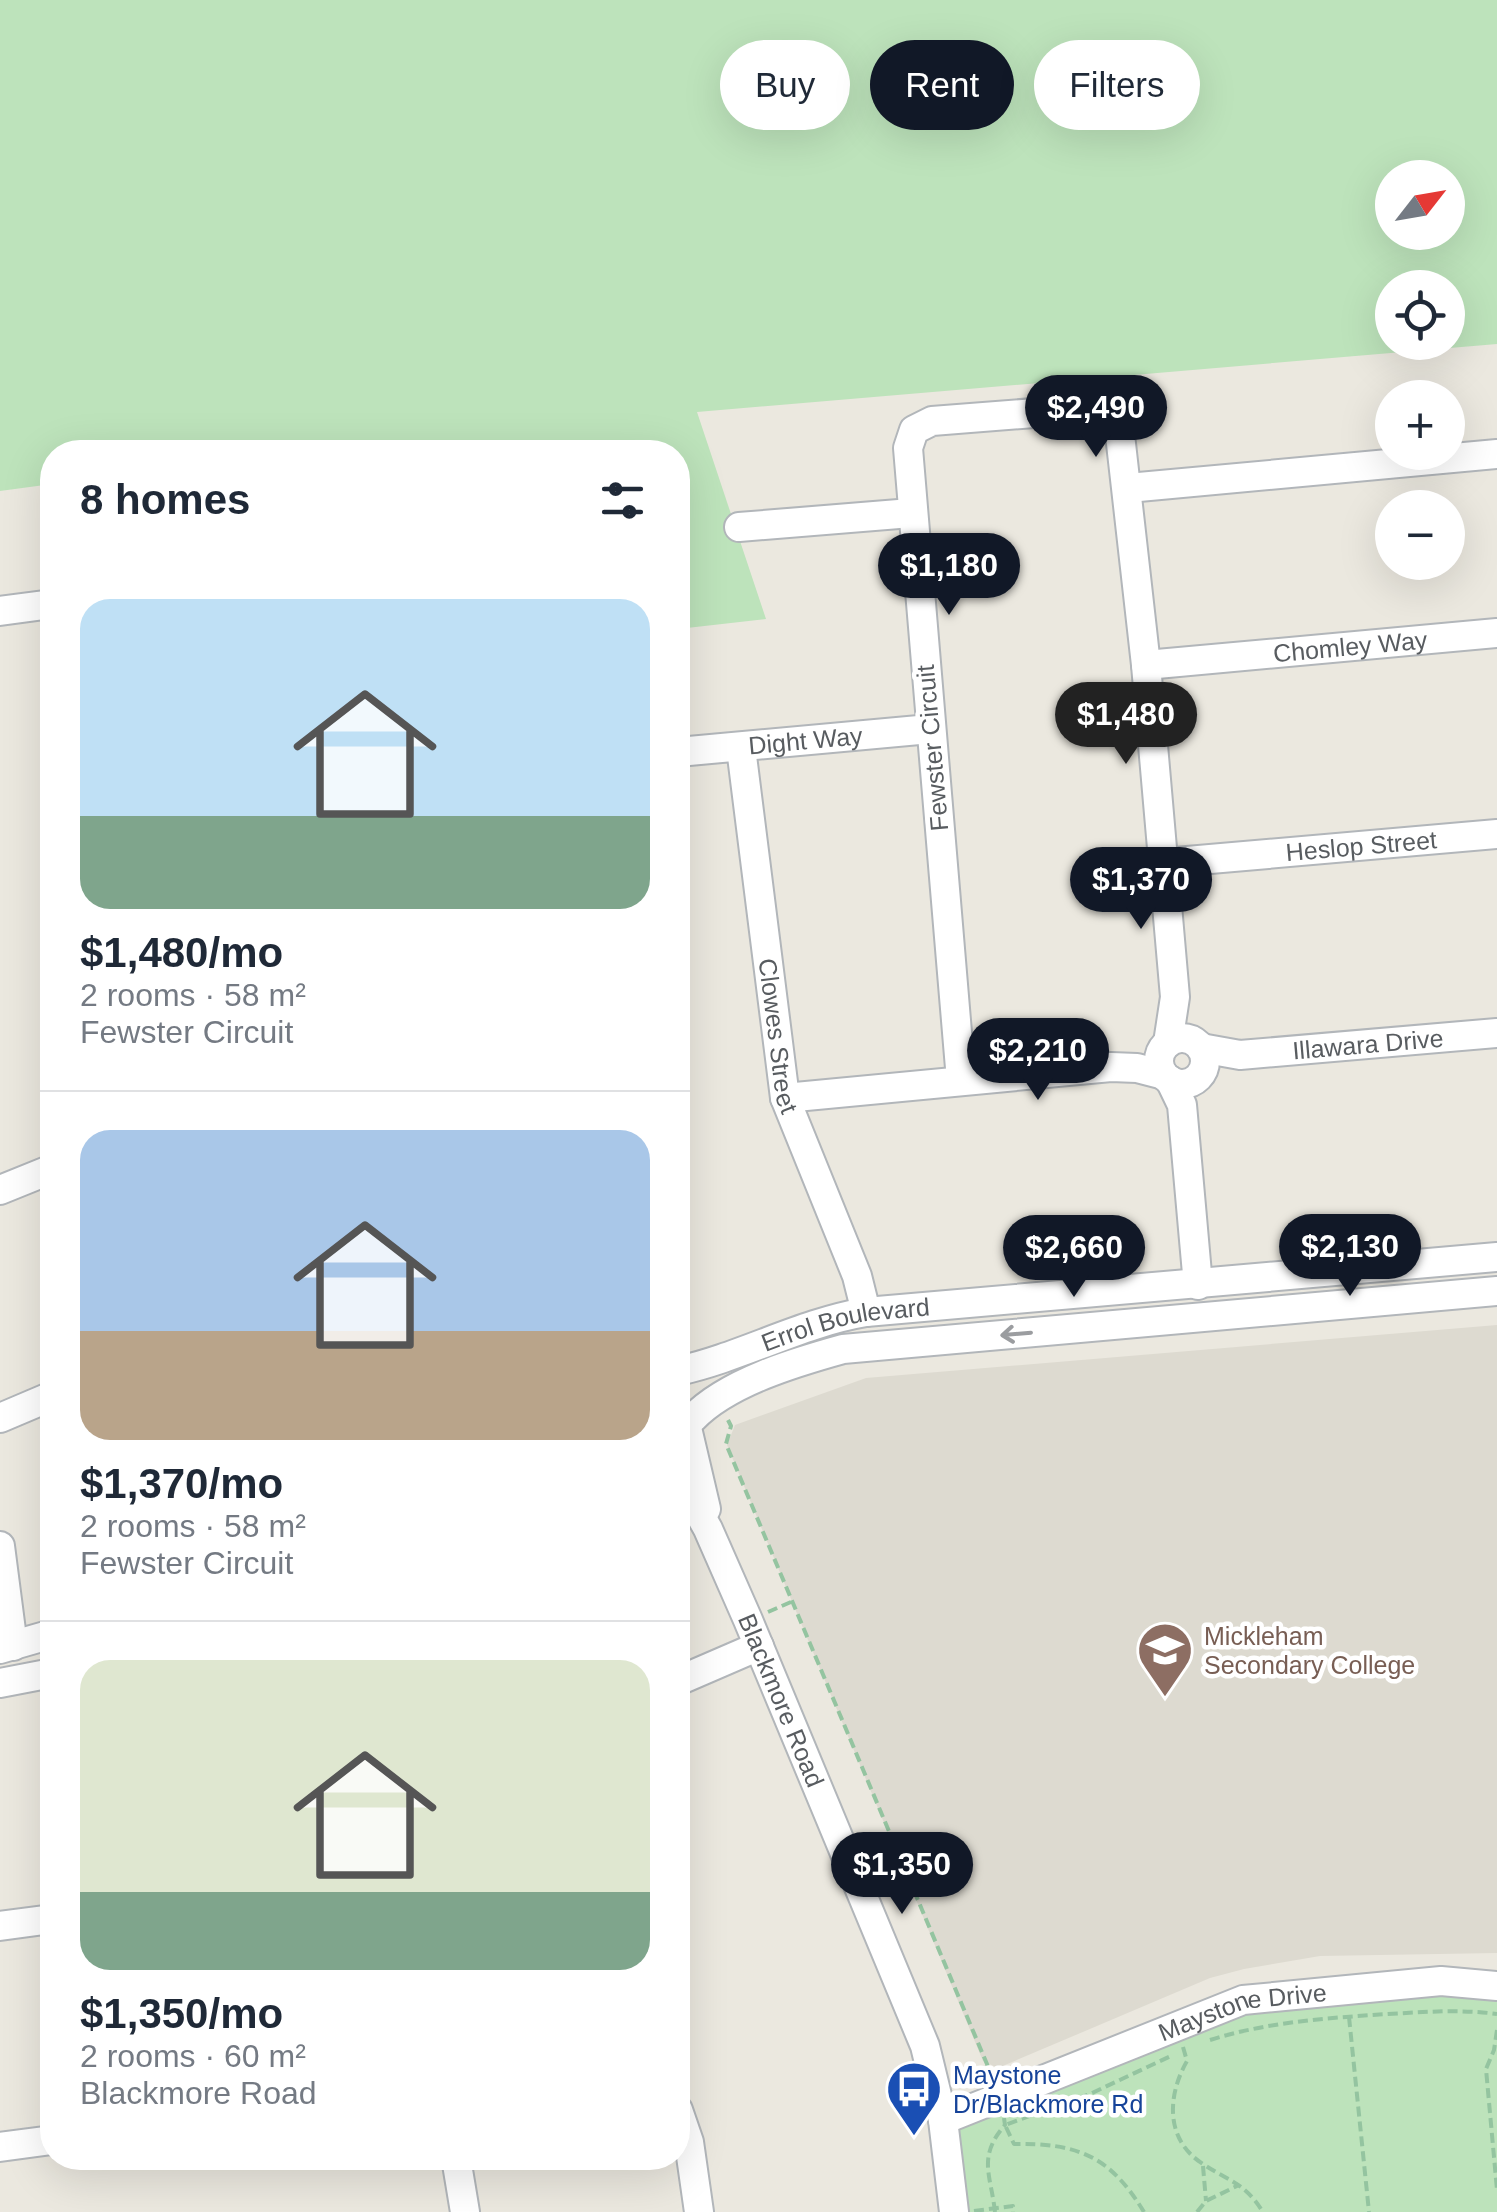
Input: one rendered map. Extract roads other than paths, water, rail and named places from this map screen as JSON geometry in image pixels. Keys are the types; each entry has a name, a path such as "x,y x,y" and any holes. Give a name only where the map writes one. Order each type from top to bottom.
{"street":[{"name":"Fewster Circuit","path":"962,1080 912,513 910,438 922,424 932,422 1107,408 1118,417 1183,1061"},
{"path":"1128,488 1497,454"},
{"path":"738,527 912,513"},
{"path":"0,611 40,606"},
{"name":"Chomley Way","path":"1146,665 1497,633"},
{"name":"Dight Way","path":"690,751 930,729"},
{"name":"Clowes Street","path":"740,748 785,1098 857,1276 866,1312"},
{"name":"Heslop Street","path":"1164,863 1497,834"},
{"name":"Illawara Drive","path":"1183,1061 1497,1033"},
{"path":"785,1098 1110,1068 1136,1062 1183,1061 1198,1284"},
{"path":"0,1190 40,1175"},
{"name":"Errol Boulevard","path":"690,1369 808,1325 866,1312 1497,1257"},
{"name":"Errol Boulevard","path":"690,1422 706,1404 807,1359 844,1349 1497,1291"},
{"name":"Blackmore Road","path":"690,1385 695,1395 690,1413"},
{"path":"0,1418 40,1401"},
{"name":"Blackmore Road","path":"690,1442 705,1498 708,1528"},
{"name":"Blackmore Road","path":"690,1497 708,1528 759,1646 925,2046 943,2120 954,2212"},
{"path":"0,1546 7,1648 40,1638"},
{"path":"690,1675 759,1646"},
{"path":"0,1683 40,1675"},
{"path":"0,1926 40,1921"},
{"name":"Maystone Drive","path":"943,2120 1182,2037 1243,2000 1441,1981 1497,1986"},
{"path":"0,2147 40,2142"},
{"path":"690,2149 699,2212"},
{"path":"458,2170 464,2212"}],"place":[{"name":"Mickleham Secondary College","path":"1165,1699"},
{"name":"Maystone Dr/Blackmore Rd","path":"914,2138"}]}
